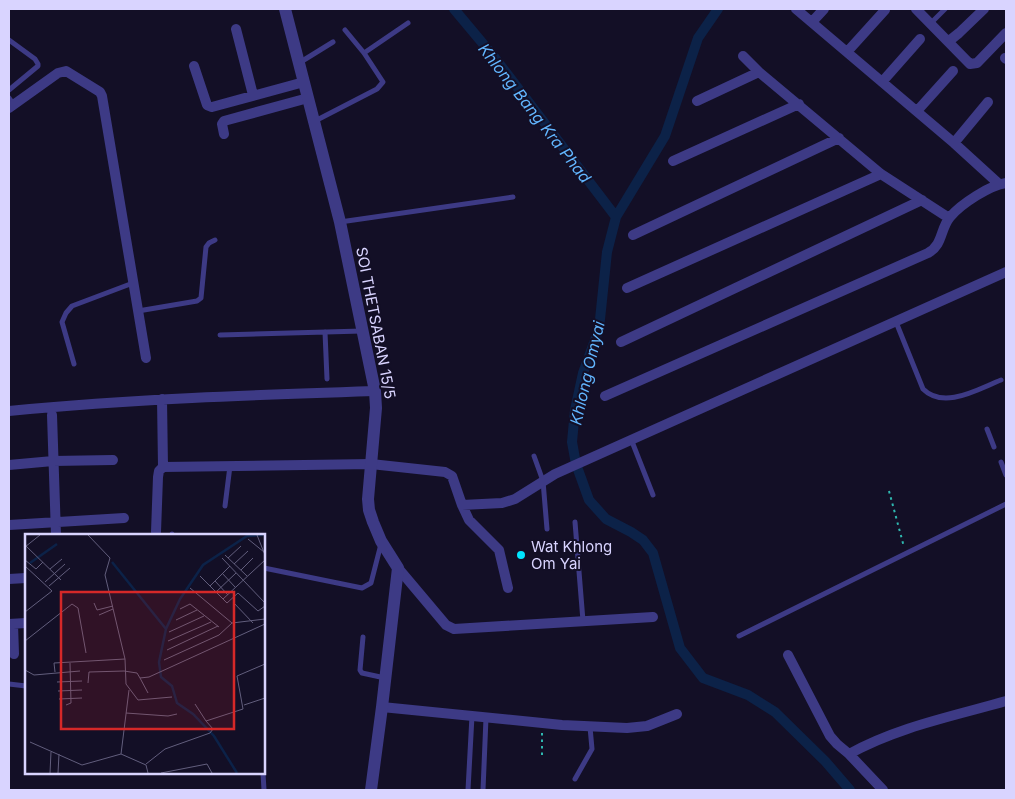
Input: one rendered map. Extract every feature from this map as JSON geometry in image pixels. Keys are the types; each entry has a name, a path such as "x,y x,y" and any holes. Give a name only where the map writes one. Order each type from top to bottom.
{"street":[{"name":"SOI THETSABAN 15/5","path":"285,9 340,222 375,391 376,408 368,504 373,522 398,568"},
{"path":"605,396 928,253 939,243 949,218 966,203 1004,183 796,9"},
{"path":"812,22 824,9"},
{"path":"916,9 970,64 977,63 1006,33"},
{"path":"847,52 885,10"},
{"path":"949,41 977,11"},
{"path":"236,29 253,95"},
{"path":"882,82 920,39"},
{"path":"743,56 759,72 881,174 949,218"},
{"path":"194,66 207,105 212,107 304,82"},
{"path":"10,104 66,71 100,92 103,100 146,358"},
{"path":"917,111 953,71"},
{"path":"697,101 759,72"},
{"path":"224,134 222,124 224,121 308,98"},
{"path":"954,143 988,102"},
{"path":"673,161 799,104"},
{"path":"633,235 839,138"},
{"path":"627,288 881,174"},
{"path":"621,342 922,200"},
{"path":"462,505 502,503 515,499 566,469 1006,272"},
{"path":"9,411 84,404 230,395 375,391"},
{"path":"156,532 158,477 159,471 163,467 162,399"},
{"path":"52,416 56,534"},
{"path":"9,465 53,461 113,460"},
{"path":"163,467 370,464 445,472 452,476 469,520 498,550 508,588"},
{"path":"9,526 124,518"},
{"path":"398,568 446,624 454,629 653,617"},
{"path":"370,790 382,707 398,568"},
{"path":"9,579 25,578"},
{"path":"14,654 11,624 25,623"},
{"path":"788,655 830,736 883,790"},
{"path":"849,754 865,744 893,734 1006,701"},
{"path":"382,707 542,723 627,728 647,726 677,714"}],"lane":[{"path":"930,24 945,9"},
{"path":"364,53 408,23"},
{"path":"314,121 377,90 383,82 364,53 345,30"},
{"path":"9,40 35,59 38,64 9,90"},
{"path":"299,64 332,42"},
{"path":"340,222 513,198"},
{"path":"138,311 197,301 201,298 206,247 215,240"},
{"path":"74,364 62,322 66,312 72,306 134,283"},
{"path":"896,321 923,389 926,392 934,396 955,397 1000,380"},
{"path":"220,335 362,331"},
{"path":"325,332 327,379"},
{"path":"987,429 994,447"},
{"path":"631,439 653,495"},
{"path":"534,456 543,481 547,529"},
{"path":"1001,462 1006,475"},
{"path":"225,506 230,465"},
{"path":"739,636 1006,504"},
{"path":"575,522 583,622"},
{"path":"265,568 362,588 370,583 382,541"},
{"path":"363,636 360,670 362,673 385,678"},
{"path":"9,684 25,686"},
{"path":"468,790 472,716"},
{"path":"483,790 486,717"},
{"path":"575,779 592,749 590,726"},
{"path":"264,774 264,790"}],"path":[{"path":"888,491 906,554"},
{"path":"542,723 542,754"}],"waterway":[{"name":"Khlong Bang Kra Phad","path":"454,9 495,58 616,217"},
{"name":"Khlong Omyai","path":"718,9 698,38 665,136 616,217 607,252 599,329 583,373 575,410 572,442 576,464 589,500 606,519 643,540 653,553 680,648 703,678 748,695 775,712 825,761 850,790"}],"place":[{"name":"Wat Khlong Om Yai","path":"521,555"}]}
